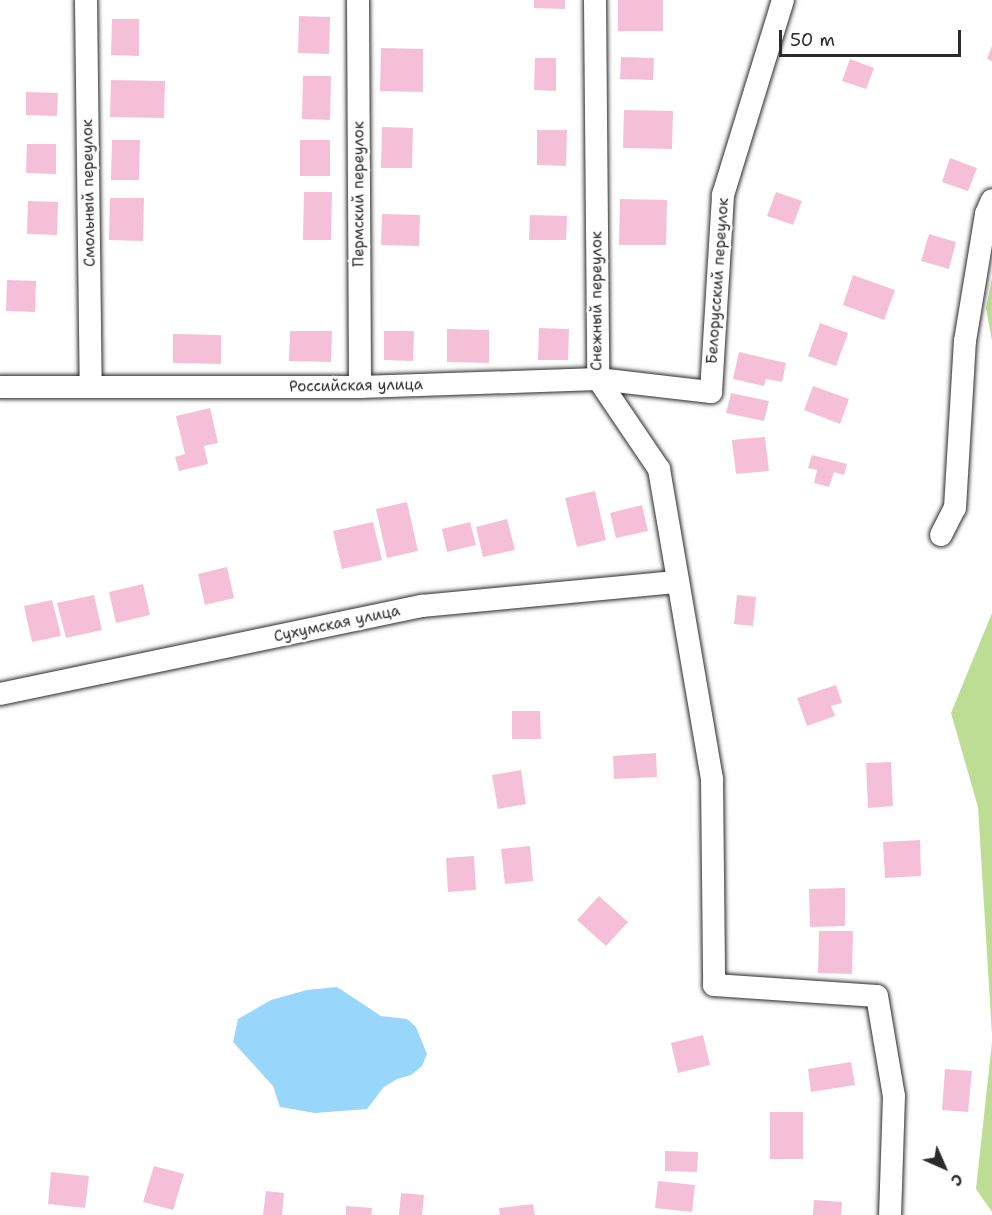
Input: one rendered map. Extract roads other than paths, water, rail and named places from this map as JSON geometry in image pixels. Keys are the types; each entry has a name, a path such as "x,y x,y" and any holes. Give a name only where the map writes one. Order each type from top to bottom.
{"street":[{"name":"Смольный переулок","path":"86,0 91,386"},
{"name":"Пермский переулок","path":"358,0 360,387"},
{"name":"Снежный переулок","path":"595,0 598,379 659,469 712,779 714,985 877,996 894,1096 890,1215"},
{"name":"Белорусский переулок","path":"711,392 723,195 783,0"},
{"path":"941,535 955,508 965,341 986,214 992,200"},
{"name":"Российская улица","path":"0,387 360,387 598,379 711,392"},
{"name":"Сухумская улица","path":"0,694 422,606 678,582"}],"water":[{"path":"337,987 381,1016 407,1019 416,1027 427,1054 422,1066 411,1075 397,1079 384,1087 367,1109 315,1113 280,1107 273,1086 233,1042 238,1019 271,1000 307,990"}]}
